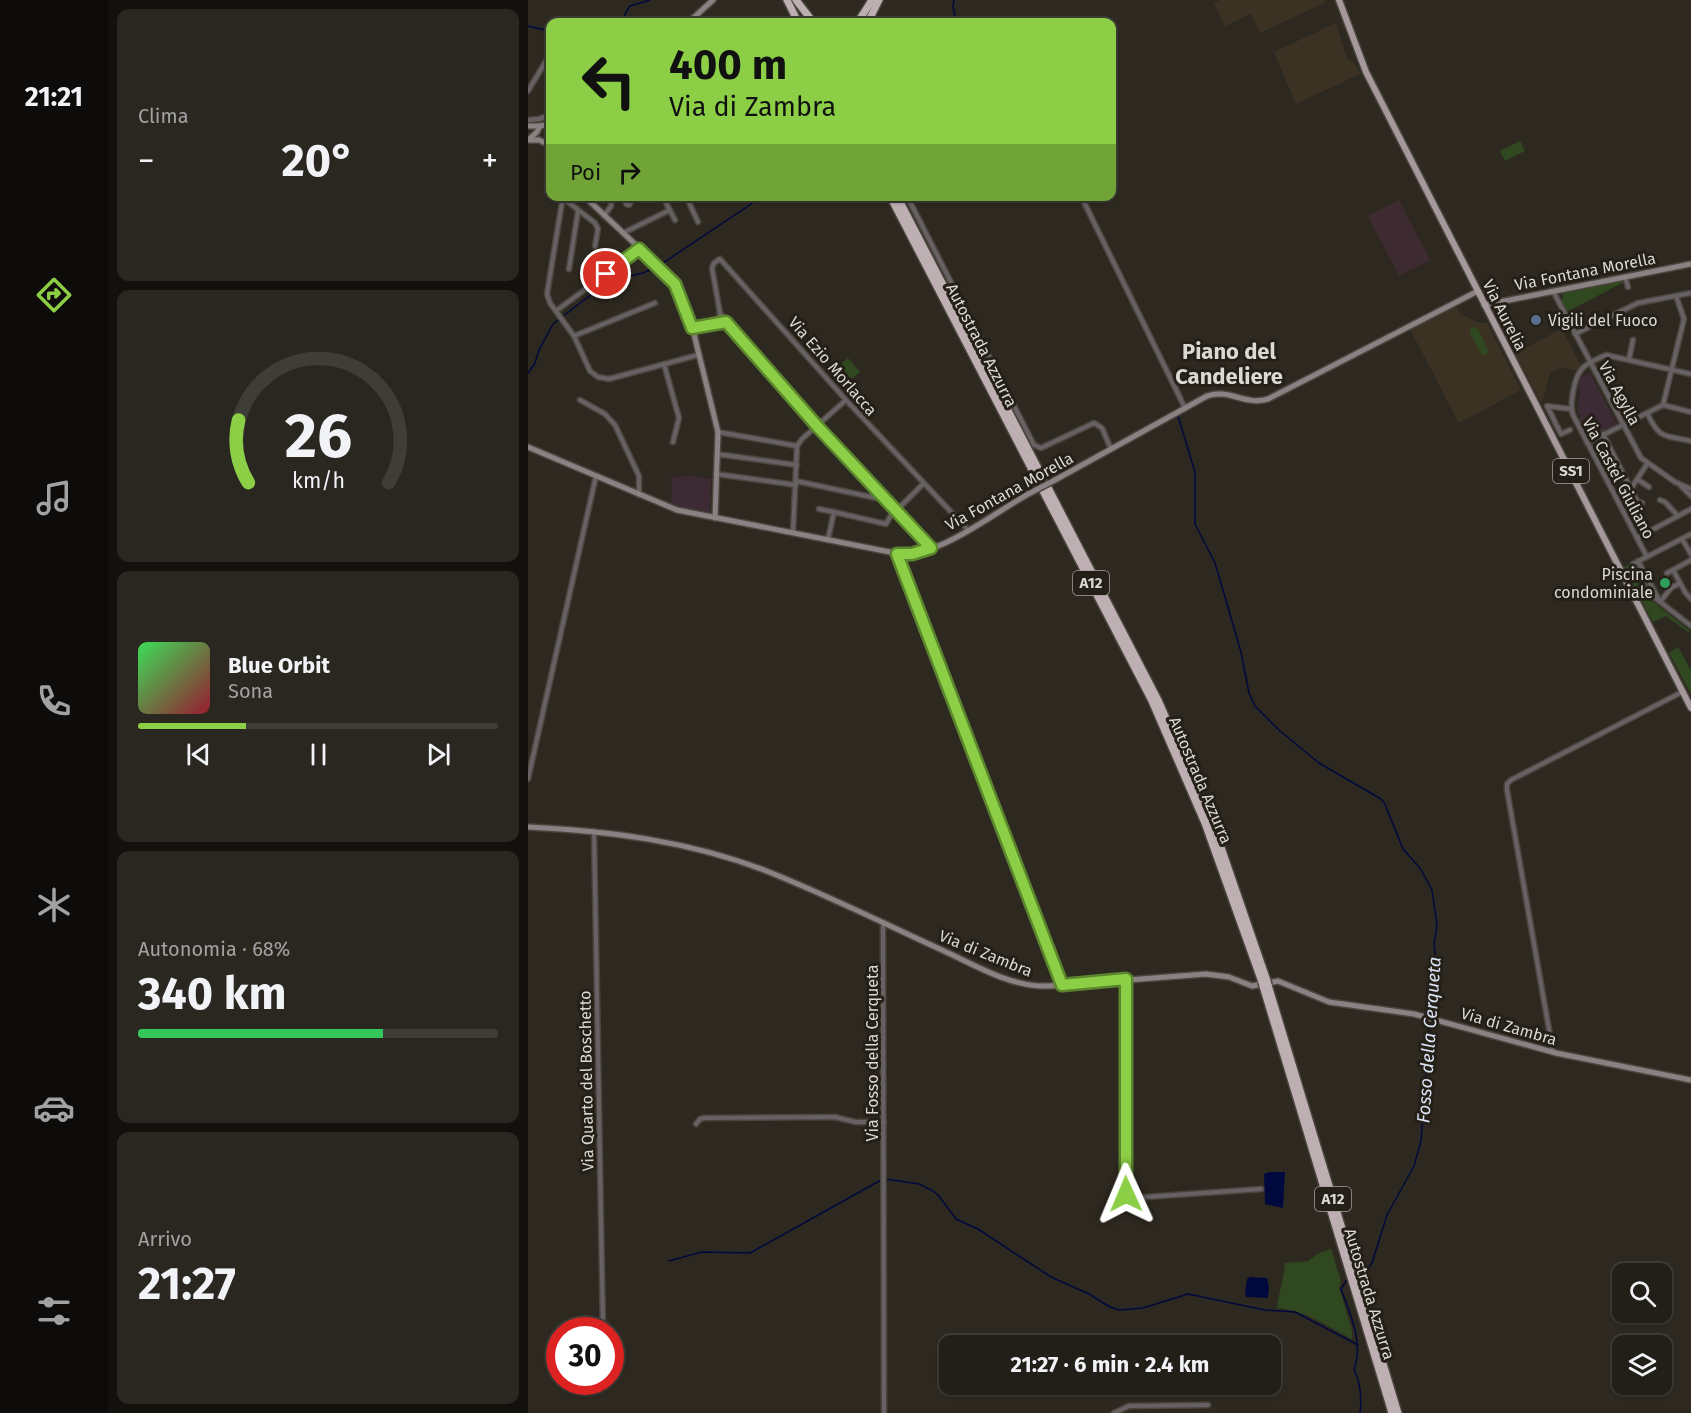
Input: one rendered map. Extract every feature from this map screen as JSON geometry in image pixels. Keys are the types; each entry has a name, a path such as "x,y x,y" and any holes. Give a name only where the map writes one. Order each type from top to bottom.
{"highway":[{"path":"786,0 795,18"},
{"path":"795,0 803,18"},
{"path":"795,0 810,18"},
{"path":"861,18 875,0"},
{"path":"868,18 875,0"},
{"path":"873,18 875,0"},
{"name":"Autostrada Azzurra","path":"893,201 1152,701 1210,835 1265,984 1392,1413"},
{"name":"Autostrada Azzurra","path":"900,201 1158,700 1214,827 1398,1413"}],"main road":[{"name":"Via Aurelia","path":"1339,0 1366,72 1484,305 1691,700"},
{"name":"Via Aurelia","path":"1657,638 1691,707"}],"street":[{"path":"693,18 713,0"},
{"path":"528,91 546,61"},
{"path":"528,120 546,117"},
{"path":"530,126 538,130"},
{"path":"528,140 546,126"},
{"path":"538,130 538,140"},
{"path":"528,140 546,143"},
{"path":"562,201 547,288 549,300 574,336 590,371 603,379 610,379 698,355"},
{"path":"568,201 597,225 595,246"},
{"path":"589,201 652,260 678,288 692,328 717,432 715,518"},
{"path":"604,216 611,206 611,201"},
{"path":"666,201 675,220"},
{"path":"688,201 698,222"},
{"path":"910,201 1034,445 1042,447 1094,423 1101,427 1111,450"},
{"path":"1083,201 1185,408"},
{"path":"623,234 670,210"},
{"path":"569,269 579,211"},
{"path":"558,313 639,249"},
{"name":"Via Ezio Morlacca","path":"720,313 712,269 719,260 724,261 846,400 969,531"},
{"name":"Via Fontana Morella","path":"1484,305 1691,264"},
{"path":"1625,277 1628,287"},
{"path":"1543,292 1558,302 1561,289"},
{"name":"Via Fontana Morella","path":"528,447 681,511 897,554 912,554 969,531 1004,507 1185,408 1215,394 1222,393 1251,402 1268,399 1478,291"},
{"name":"Via Agylla","path":"1553,291 1622,426 1641,458 1675,482"},
{"path":"1575,334 1638,303 1691,293"},
{"path":"1663,405 1684,319 1676,296"},
{"path":"574,336 655,303"},
{"path":"719,323 720,313"},
{"path":"720,313 817,426 931,548"},
{"path":"1684,319 1691,321"},
{"path":"692,328 726,322"},
{"path":"1629,359 1633,340"},
{"path":"1590,363 1605,355 1691,374"},
{"name":"Via Castel Giuliano","path":"1590,363 1577,374 1571,409 1647,557"},
{"path":"664,364 679,418 672,442"},
{"path":"580,400 605,414 615,424 638,473 639,495"},
{"path":"793,532 797,446 846,400"},
{"path":"1587,443 1663,405 1691,412"},
{"name":"Via Castel Giuliano","path":"1570,430 1561,434 1547,406 1571,409"},
{"path":"1647,413 1656,431 1663,435 1691,441"},
{"path":"717,432 797,446"},
{"path":"1604,434 1637,501 1642,504"},
{"path":"717,454 796,465"},
{"path":"1631,488 1647,464"},
{"path":"716,474 796,483 876,498 880,495"},
{"path":"528,779 596,476"},
{"path":"1637,480 1649,487"},
{"path":"1675,482 1691,489"},
{"path":"1675,482 1691,496"},
{"path":"819,508 886,524 895,510 923,484"},
{"path":"1660,500 1664,501 1678,516"},
{"path":"1636,538 1691,509"},
{"path":"828,539 834,512"},
{"path":"1691,534 1633,564 1648,591 1691,626"},
{"path":"1682,538 1691,554"},
{"path":"897,554 1062,985"},
{"path":"1667,573 1691,560"},
{"path":"1638,561 1660,602"},
{"path":"1673,570 1691,599"},
{"path":"1660,602 1671,588 1680,583"},
{"path":"1553,1052 1507,784 1683,692"},
{"name":"Via di Zambra","path":"528,827 594,831 657,840 748,864 794,882 1018,983 1036,987 1214,974 1229,976 1252,986 1276,981 1329,1002 1430,1018 1553,1052 1691,1080"},
{"name":"Via Quarto del Boschetto","path":"594,831 603,1317"},
{"name":"Via Fosso della Cerqueta","path":"883,924 884,1413"},
{"path":"1126,979 1127,1196 1131,1198 1261,1189"},
{"path":"696,1124 700,1119 705,1118 836,1117 855,1122 884,1122"},
{"path":"1114,1413 1129,1406 1208,1405"}],"shaded area":[{"path":"1220,0 1325,0 1326,2 1260,33 1251,14 1225,26 1214,3"},
{"path":"1336,23 1347,59 1354,62 1360,74 1296,104 1274,52"},
{"path":"1399,200 1430,260 1399,276 1368,216"},
{"path":"1454,304 1462,315 1480,323 1487,323 1521,390 1459,423 1409,327"},
{"path":"1562,329 1581,366 1576,370 1561,367 1550,373 1542,404 1515,353"},
{"path":"1590,373 1617,424 1588,439 1578,420 1580,417 1577,410 1580,378"},
{"path":"694,476 711,479 710,515 671,507 672,477"},
{"path":"1285,1172 1283,1208 1265,1204 1264,1174"},
{"path":"1250,1277 1267,1278 1268,1298 1245,1295 1247,1279"}],"green space":[{"path":"1520,141 1525,151 1505,161 1500,151"},
{"path":"1608,282 1624,282 1567,312 1562,302 1563,291"},
{"path":"1471,326 1478,329 1488,350 1486,355 1481,355 1470,333"},
{"path":"848,358 860,372 846,383 834,370"},
{"path":"1630,564 1647,597 1690,631 1689,633 1666,616 1653,622 1624,567"},
{"path":"1678,647 1691,670 1691,694 1669,653"},
{"path":"1331,1249 1341,1281 1339,1288 1352,1330 1352,1339 1306,1315 1277,1308 1285,1263 1308,1261 1317,1254"}],"waterway":[{"path":"624,18 630,6 650,0"},
{"path":"954,0 955,18"},
{"path":"528,26 546,30"},
{"path":"660,265 756,201"},
{"path":"528,373 553,324 610,280 643,273 656,267"},
{"name":"Fosso della Cerqueta","path":"1178,416 1195,472 1195,524 1215,563 1241,652 1249,693 1255,706 1280,731 1319,763 1381,799 1403,849 1420,868 1432,890 1437,925 1434,944 1437,974 1431,1016"},
{"name":"Fosso della Cerqueta","path":"1363,1276 1372,1263 1387,1215 1414,1166 1421,1141 1430,1021"},
{"path":"886,1179 919,1184 933,1191 956,1219 978,1229 1051,1277 1089,1294 1110,1307 1120,1310 1143,1308 1188,1294 1265,1310 1295,1312 1358,1345"},
{"path":"669,1261 702,1252 750,1253 881,1180"},
{"name":"Fosso della Cerqueta","path":"1346,1281 1341,1289 1357,1339 1357,1359 1354,1369 1360,1391 1360,1413"}],"place":[{"name":"Vigili del Fuoco","path":"1536,320"},
{"name":"Piscina condominiale","path":"1665,583"}],"district":[{"name":"Piano del Candeliere","path":"1229,364"}],"route":[{"path":"606,274 639,249 675,284 692,328 726,322 817,426 931,548 912,554 897,554 1059,972 1062,985 1126,979 1126,1194"}]}
